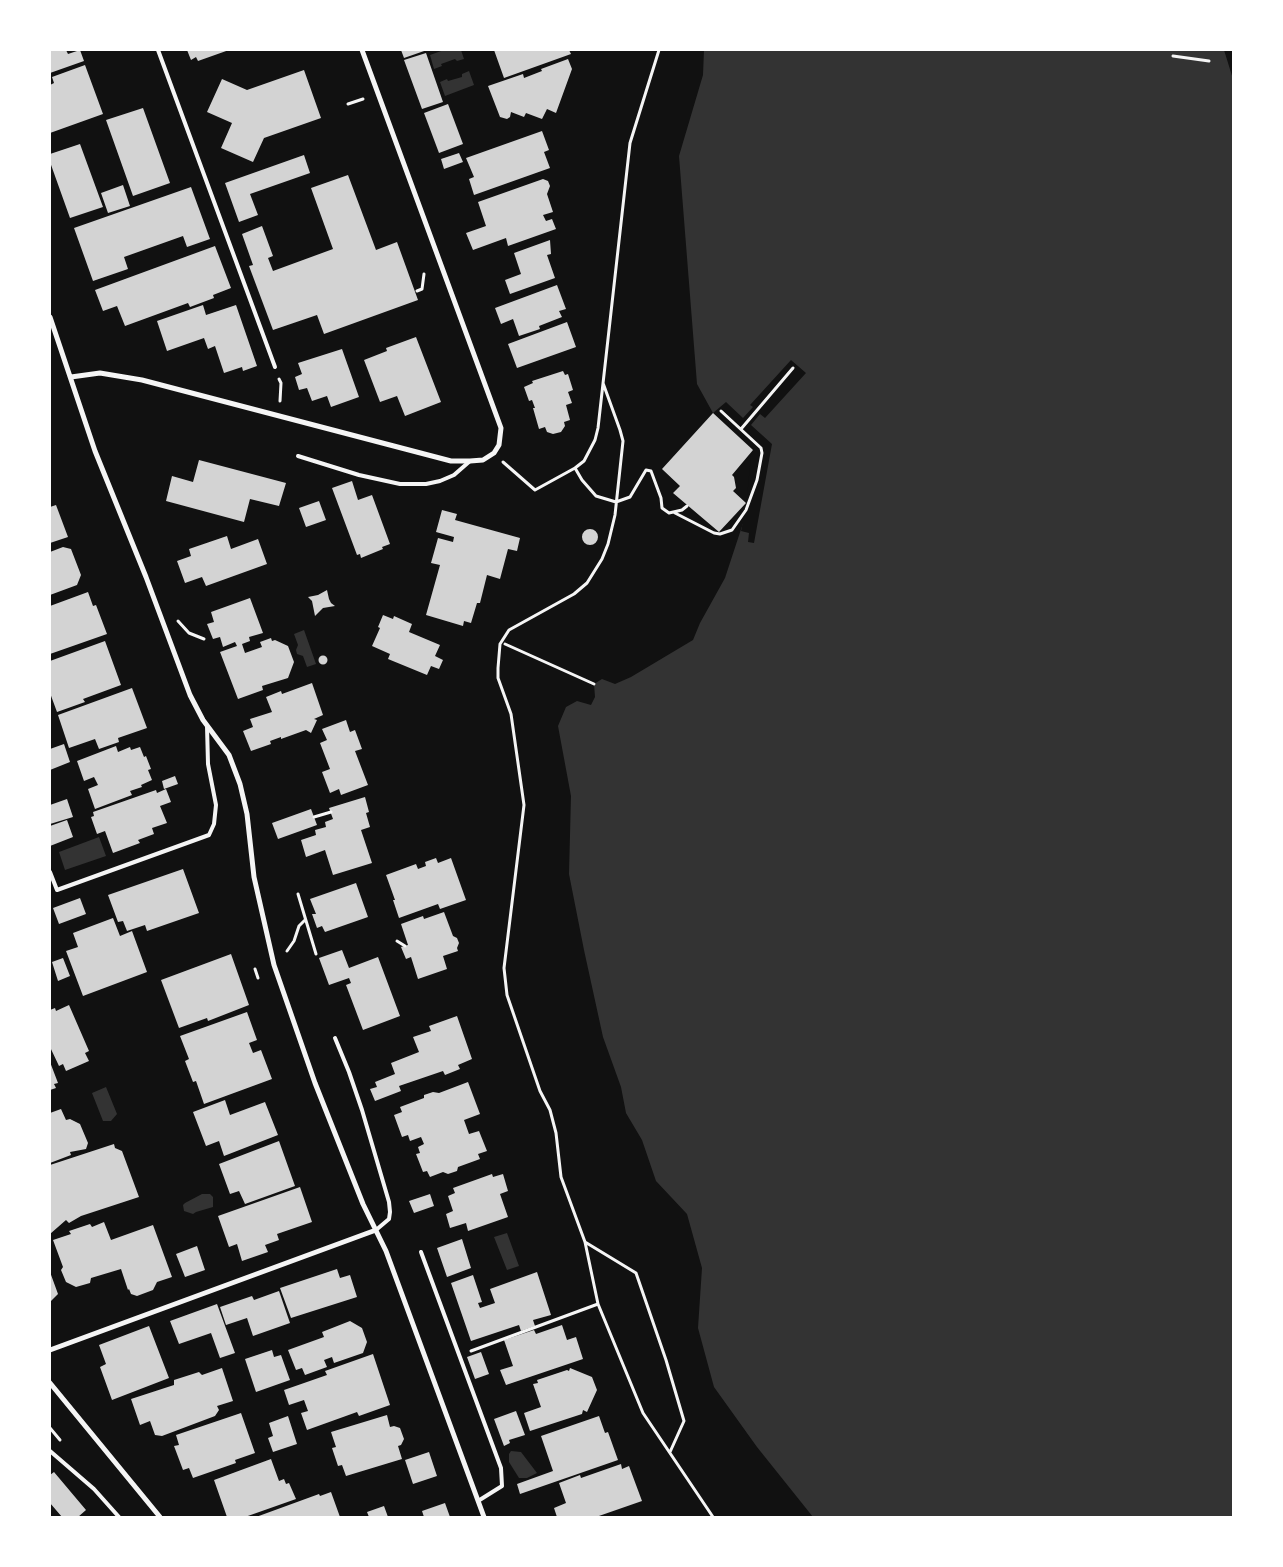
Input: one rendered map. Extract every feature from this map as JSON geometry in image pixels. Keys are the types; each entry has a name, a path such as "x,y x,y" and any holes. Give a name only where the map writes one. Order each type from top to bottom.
{"street":[{"path":"71,377 100,374 142,380 451,461 470,462 483,460 494,453 499,445 501,428 362,50"},
{"path":"50,317 96,452 146,577 190,695 207,726 228,755 240,784 248,814 256,885 274,965 319,1092 363,1204 386,1251 484,1517"},
{"path":"50,1350 376,1230"},
{"path":"50,1383 160,1517"}],"lane":[{"path":"158,50 275,367"},
{"path":"298,456 400,484 440,482 454,475 470,462"},
{"path":"50,872 57,890 209,835 214,824 216,805 208,764 207,726"},
{"path":"335,1038 362,1110 388,1202 390,1212 388,1218 376,1230"},
{"path":"421,1252 501,1468 502,1486 478,1501"},
{"path":"50,1451 94,1490 119,1517"}],"path":[{"path":"494,453 535,490 584,461 595,440 598,428 630,142 660,50"},
{"path":"1173,56 1209,61"},
{"path":"348,104 363,99"},
{"path":"417,291 422,288 424,274"},
{"path":"275,367 281,384 280,401"},
{"path":"741,429 793,368"},
{"path":"603,384 623,441 613,529 608,544 599,565 587,583 574,594 510,630 500,644 498,668 501,689 511,714 524,805 504,968 507,995 540,1091 550,1110 556,1133 561,1177 586,1242 598,1304 643,1413 713,1517"},
{"path":"574,468 596,496 616,502 630,497 646,470 651,472 661,498 662,508 714,533 720,534 732,530 746,510 757,480 762,448 721,411"},
{"path":"675,513 687,506"},
{"path":"175,619 189,633 197,638 204,639"},
{"path":"505,644 594,684"},
{"path":"314,817 330,812"},
{"path":"298,894 316,954"},
{"path":"287,951 294,942 299,926 305,919"},
{"path":"397,941 405,946"},
{"path":"255,969 258,978"},
{"path":"586,1242 636,1273 666,1360 684,1421 670,1452"},
{"path":"458,1356 598,1304"}],"shaded area":[{"path":"444,50 461,50 464,59 457,61 455,59 441,64 442,66 434,69 430,55"},
{"path":"704,50 1224,50 1233,79 1233,1517 813,1517 757,1447 714,1387 698,1328 702,1268 687,1214 656,1181 642,1140 626,1113 621,1087 603,1037 569,874 571,796 558,726 566,707 577,701 591,705 595,697 594,684 602,679 615,684 631,677 693,640 700,623 725,578 748,508 754,463 753,450 713,413 697,384 679,156 703,75"},
{"path":"469,71 474,85 445,96 440,82 462,77 462,74"},
{"path":"304,630 316,664 307,667 303,656 297,654 298,645 294,634"},
{"path":"99,837 106,856 65,870 59,852"},
{"path":"106,1087 117,1114 111,1121 103,1121 92,1093"},
{"path":"202,1194 210,1194 213,1197 213,1207 193,1214 184,1211 183,1205 185,1203"},
{"path":"507,1233 519,1266 507,1270 494,1237"},
{"path":"511,1451 521,1452 537,1473 527,1478 519,1478 509,1462"}],"pier":[{"path":"791,360 806,373 765,418 760,414 751,425 772,444 754,543 748,542 749,533 741,531 746,508 753,450 713,413 726,402 743,418 753,407 750,405"}],"building":[{"path":"50,50 66,50 68,54 80,50 84,61 50,73"},
{"path":"187,50 229,50 198,61 196,57 191,60"},
{"path":"401,50 427,50 404,58"},
{"path":"494,50 569,50 571,54 504,78"},
{"path":"426,53 443,102 422,109 404,60"},
{"path":"568,59 572,69 556,113 547,109 542,119 526,113 524,117 511,112 510,117 507,119 500,117 488,86 523,74 524,78 542,71 541,69"},
{"path":"85,65 103,114 50,133 50,85 54,83 52,77"},
{"path":"304,70 321,118 264,138 253,162 221,148 232,123 207,112 222,79 247,90"},
{"path":"448,104 463,144 439,153 424,113"},
{"path":"143,108 170,183 133,196 106,120"},
{"path":"542,131 549,150 544,152 550,168 474,195 469,179 474,177 466,158"},
{"path":"80,144 103,207 70,218 50,162 50,154"},
{"path":"459,153 463,162 444,169 441,159"},
{"path":"304,155 310,173 250,194 258,215 239,222 225,183"},
{"path":"348,175 376,250 397,242 418,300 324,334 317,315 273,330 249,266 253,265 242,234 262,226 273,256 268,258 273,271 333,249 311,188"},
{"path":"543,179 548,181 550,186 547,194 553,212 543,215 546,221 552,219 556,229 508,246 506,238 473,250 466,233 486,226 478,202"},
{"path":"123,185 130,206 108,213 101,193"},
{"path":"191,187 210,239 187,247 183,236 124,257 128,269 93,281 74,228"},
{"path":"550,240 551,254 547,255 555,278 510,294 505,280 521,274 514,253"},
{"path":"215,246 231,288 213,295 214,298 190,307 188,303 125,326 117,306 103,311 95,290"},
{"path":"557,285 566,309 559,311 562,317 539,326 540,329 519,336 513,319 501,324 495,308"},
{"path":"203,305 206,315 236,305 257,366 243,371 242,367 224,373 215,346 208,349 204,338 167,351 157,321"},
{"path":"567,322 576,347 517,368 508,344"},
{"path":"416,337 441,402 405,416 397,396 380,402 364,360 387,351 386,348"},
{"path":"342,349 359,397 331,407 327,396 312,401 307,388 299,390 295,377 302,374 298,363"},
{"path":"563,371 565,375 568,374 573,390 568,392 572,403 566,405 570,420 564,422 565,426 561,432 553,434 547,432 545,427 539,429 533,408 535,408 532,400 529,401 524,387 533,383 532,381"},
{"path":"713,413 753,450 732,475 736,488 733,491 746,503 719,532 673,493 680,486 662,469"},
{"path":"199,460 286,483 279,506 250,499 244,522 166,501 172,476 193,482"},
{"path":"352,481 358,500 372,495 390,544 361,558 360,554 357,555 332,488"},
{"path":"319,501 326,520 306,527 299,508"},
{"path":"56,505 68,537 50,543 50,507"},
{"path":"442,510 457,514 455,520 520,538 517,551 508,549 500,579 487,575 480,603 477,603 471,623 464,621 463,626 426,615 440,565 431,563 438,538 453,542 454,537 436,532"},
{"path":"590,529 596,531 598,537 596,543 590,545 584,543 582,537 584,531"},
{"path":"227,536 231,549 258,539 267,564 206,586 202,577 185,583 177,561 191,556 189,549"},
{"path":"63,547 71,549 81,575 77,585 50,595 50,552"},
{"path":"327,590 331,603 335,606 323,608 315,616 312,601 308,597 318,595"},
{"path":"88,592 93,606 96,605 107,634 50,654 50,606"},
{"path":"250,598 263,633 249,637 250,641 242,644 245,653 262,647 260,642 271,638 272,641 275,640 288,646 294,662 288,678 262,686 263,690 238,699 220,652 237,646 235,642 223,647 220,637 213,639 207,624 214,622 211,612"},
{"path":"383,615 393,619 394,616 412,624 409,632 440,645 435,656 443,660 439,669 431,666 427,675 388,659 390,654 372,646 380,628 378,627"},
{"path":"105,641 121,685 83,699 85,702 57,712 50,693 50,661"},
{"path":"323,655 328,660 323,665 318,660"},
{"path":"312,683 323,715 314,719 317,720 311,733 306,730 281,739 281,737 270,741 271,744 251,751 243,731 253,727 250,719 272,712 266,697 281,691 282,694"},
{"path":"132,688 147,728 118,738 119,742 99,749 95,739 69,748 58,715"},
{"path":"346,720 350,732 355,730 362,749 355,751 368,785 341,795 339,789 330,793 322,772 330,769 320,743 327,740 322,729"},
{"path":"64,744 70,762 50,770 50,749"},
{"path":"116,746 118,752 130,747 131,750 140,747 151,769 148,770 152,780 141,785 142,787 130,791 132,795 95,809 88,789 98,785 94,777 84,781 77,761"},
{"path":"175,776 178,784 164,789 162,781"},
{"path":"166,789 171,802 160,806 167,823 152,828 154,834 138,840 140,843 113,853 105,831 97,834 91,817 94,816 93,812 156,790 157,793"},
{"path":"365,797 369,812 366,813 370,827 361,830 372,863 333,875 325,850 306,857 301,840 316,835 315,830 326,827 325,822 333,819 329,808"},
{"path":"67,799 73,817 50,824 50,805"},
{"path":"311,809 317,825 278,839 272,823"},
{"path":"67,820 73,837 50,846 50,826"},
{"path":"436,858 438,863 451,858 466,900 440,909 438,904 399,918 386,875 416,864 418,869 426,866 425,862"},
{"path":"183,869 199,913 147,931 145,925 127,931 123,921 118,922 108,895"},
{"path":"356,883 368,917 325,932 322,926 317,928 312,914 316,914 310,899"},
{"path":"80,898 86,914 59,924 53,908"},
{"path":"444,912 453,936 457,938 459,943 458,951 443,956 447,969 418,979 411,957 406,959 401,947 408,945 401,924 423,916 424,919"},
{"path":"113,918 120,936 132,931 147,972 83,996 66,951 78,947 73,933"},
{"path":"342,950 349,968 378,957 400,1016 363,1030 346,985 351,983 349,978 329,985 319,958"},
{"path":"231,954 249,1005 208,1021 207,1018 179,1028 161,980"},
{"path":"63,958 70,976 58,981 52,962"},
{"path":"69,1005 89,1051 85,1053 89,1061 66,1071 63,1064 59,1066 50,1047 50,1010 55,1008 56,1011"},
{"path":"247,1012 257,1040 249,1043 253,1053 261,1050 272,1079 204,1104 196,1081 193,1082 185,1061 189,1059 180,1036"},
{"path":"457,1016 472,1059 458,1065 460,1069 445,1075 443,1071 399,1086 401,1091 375,1101 370,1089 377,1087 375,1082 395,1074 391,1063 419,1052 413,1037 431,1031 429,1026"},
{"path":"50,1062 58,1083 54,1084 56,1088 50,1090"},
{"path":"468,1082 480,1114 464,1120 469,1134 479,1131 487,1151 478,1154 480,1159 458,1167 457,1171 448,1174 443,1172 430,1177 427,1171 423,1172 416,1154 420,1153 418,1147 424,1144 421,1137 410,1141 408,1135 402,1137 394,1115 402,1112 400,1107 424,1098 424,1095 433,1092 439,1093"},
{"path":"225,1100 230,1115 265,1102 278,1135 224,1156 219,1141 206,1146 193,1112"},
{"path":"61,1109 66,1120 70,1119 80,1124 88,1143 86,1149 70,1152 71,1155 50,1163 50,1113"},
{"path":"279,1141 295,1186 245,1204 239,1191 230,1194 219,1164"},
{"path":"114,1144 115,1148 122,1151 139,1197 81,1216 69,1223 66,1220 50,1234 50,1165"},
{"path":"492,1174 493,1177 503,1174 508,1191 500,1194 508,1217 468,1231 466,1223 450,1228 446,1214 453,1211 448,1196 455,1193 453,1188"},
{"path":"300,1187 312,1222 277,1234 279,1240 265,1245 268,1252 242,1261 237,1244 229,1247 218,1216"},
{"path":"430,1194 434,1206 414,1213 409,1201"},
{"path":"104,1222 111,1240 153,1225 172,1277 157,1282 153,1290 137,1296 131,1294 128,1290 121,1269 91,1278 90,1283 76,1287 66,1282 61,1270 63,1267 53,1240 71,1234 69,1231 90,1224 92,1227"},
{"path":"462,1239 471,1268 447,1277 437,1248"},
{"path":"197,1246 205,1270 185,1277 176,1254"},
{"path":"337,1269 340,1278 350,1275 357,1297 291,1318 280,1288"},
{"path":"50,1272 58,1294 50,1302"},
{"path":"537,1272 551,1315 533,1320 535,1326 521,1331 519,1325 471,1341 451,1283 473,1275 482,1302 478,1303 480,1308 495,1303 490,1289"},
{"path":"279,1291 290,1323 253,1336 247,1318 226,1325 220,1307 252,1296 254,1300"},
{"path":"217,1304 235,1353 220,1358 211,1333 179,1344 170,1321"},
{"path":"350,1321 362,1328 367,1342 363,1353 334,1363 332,1357 324,1360 327,1367 305,1375 302,1368 296,1370 288,1350 324,1337 322,1332"},
{"path":"562,1325 567,1340 576,1337 583,1359 506,1385 500,1370 513,1366 504,1340 534,1330 536,1334"},
{"path":"149,1326 169,1378 112,1400 100,1367 106,1364 99,1345"},
{"path":"272,1350 274,1357 281,1355 290,1380 256,1392 245,1359"},
{"path":"481,1352 489,1374 475,1379 467,1357"},
{"path":"373,1354 390,1405 359,1416 357,1412 307,1430 301,1413 308,1411 304,1400 289,1405 284,1390 327,1375 325,1371"},
{"path":"222,1368 233,1401 217,1406 219,1410 215,1416 162,1436 155,1435 150,1421 140,1425 131,1399 174,1385 174,1380 199,1372 202,1375"},
{"path":"570,1368 592,1377 597,1390 587,1412 583,1410 582,1414 530,1431 524,1413 541,1407 533,1384 538,1383 537,1380 567,1370 569,1371"},
{"path":"516,1411 525,1435 509,1440 510,1443 504,1446 494,1419"},
{"path":"241,1413 255,1453 235,1460 236,1463 193,1478 189,1468 183,1470 174,1446 179,1445 176,1435"},
{"path":"387,1415 390,1427 400,1428 404,1439 401,1445 398,1446 402,1459 346,1476 342,1465 338,1466 332,1448 336,1447 331,1432"},
{"path":"288,1416 297,1444 273,1452 268,1438 273,1436 269,1423"},
{"path":"599,1416 605,1433 608,1432 618,1460 520,1494 517,1484 553,1471 541,1436"},
{"path":"429,1452 437,1476 413,1484 405,1460"},
{"path":"271,1459 279,1481 284,1479 286,1484 289,1483 296,1499 245,1517 227,1517 214,1480"},
{"path":"621,1464 622,1469 629,1466 642,1501 596,1517 557,1517 554,1508 566,1503 559,1483 580,1475 581,1478"},
{"path":"54,1472 86,1510 78,1517 62,1517 50,1503 50,1475"},
{"path":"331,1492 340,1517 256,1517 319,1494 320,1496"},
{"path":"445,1503 450,1517 424,1517 422,1511"},
{"path":"384,1506 388,1517 369,1517 367,1512"}]}
